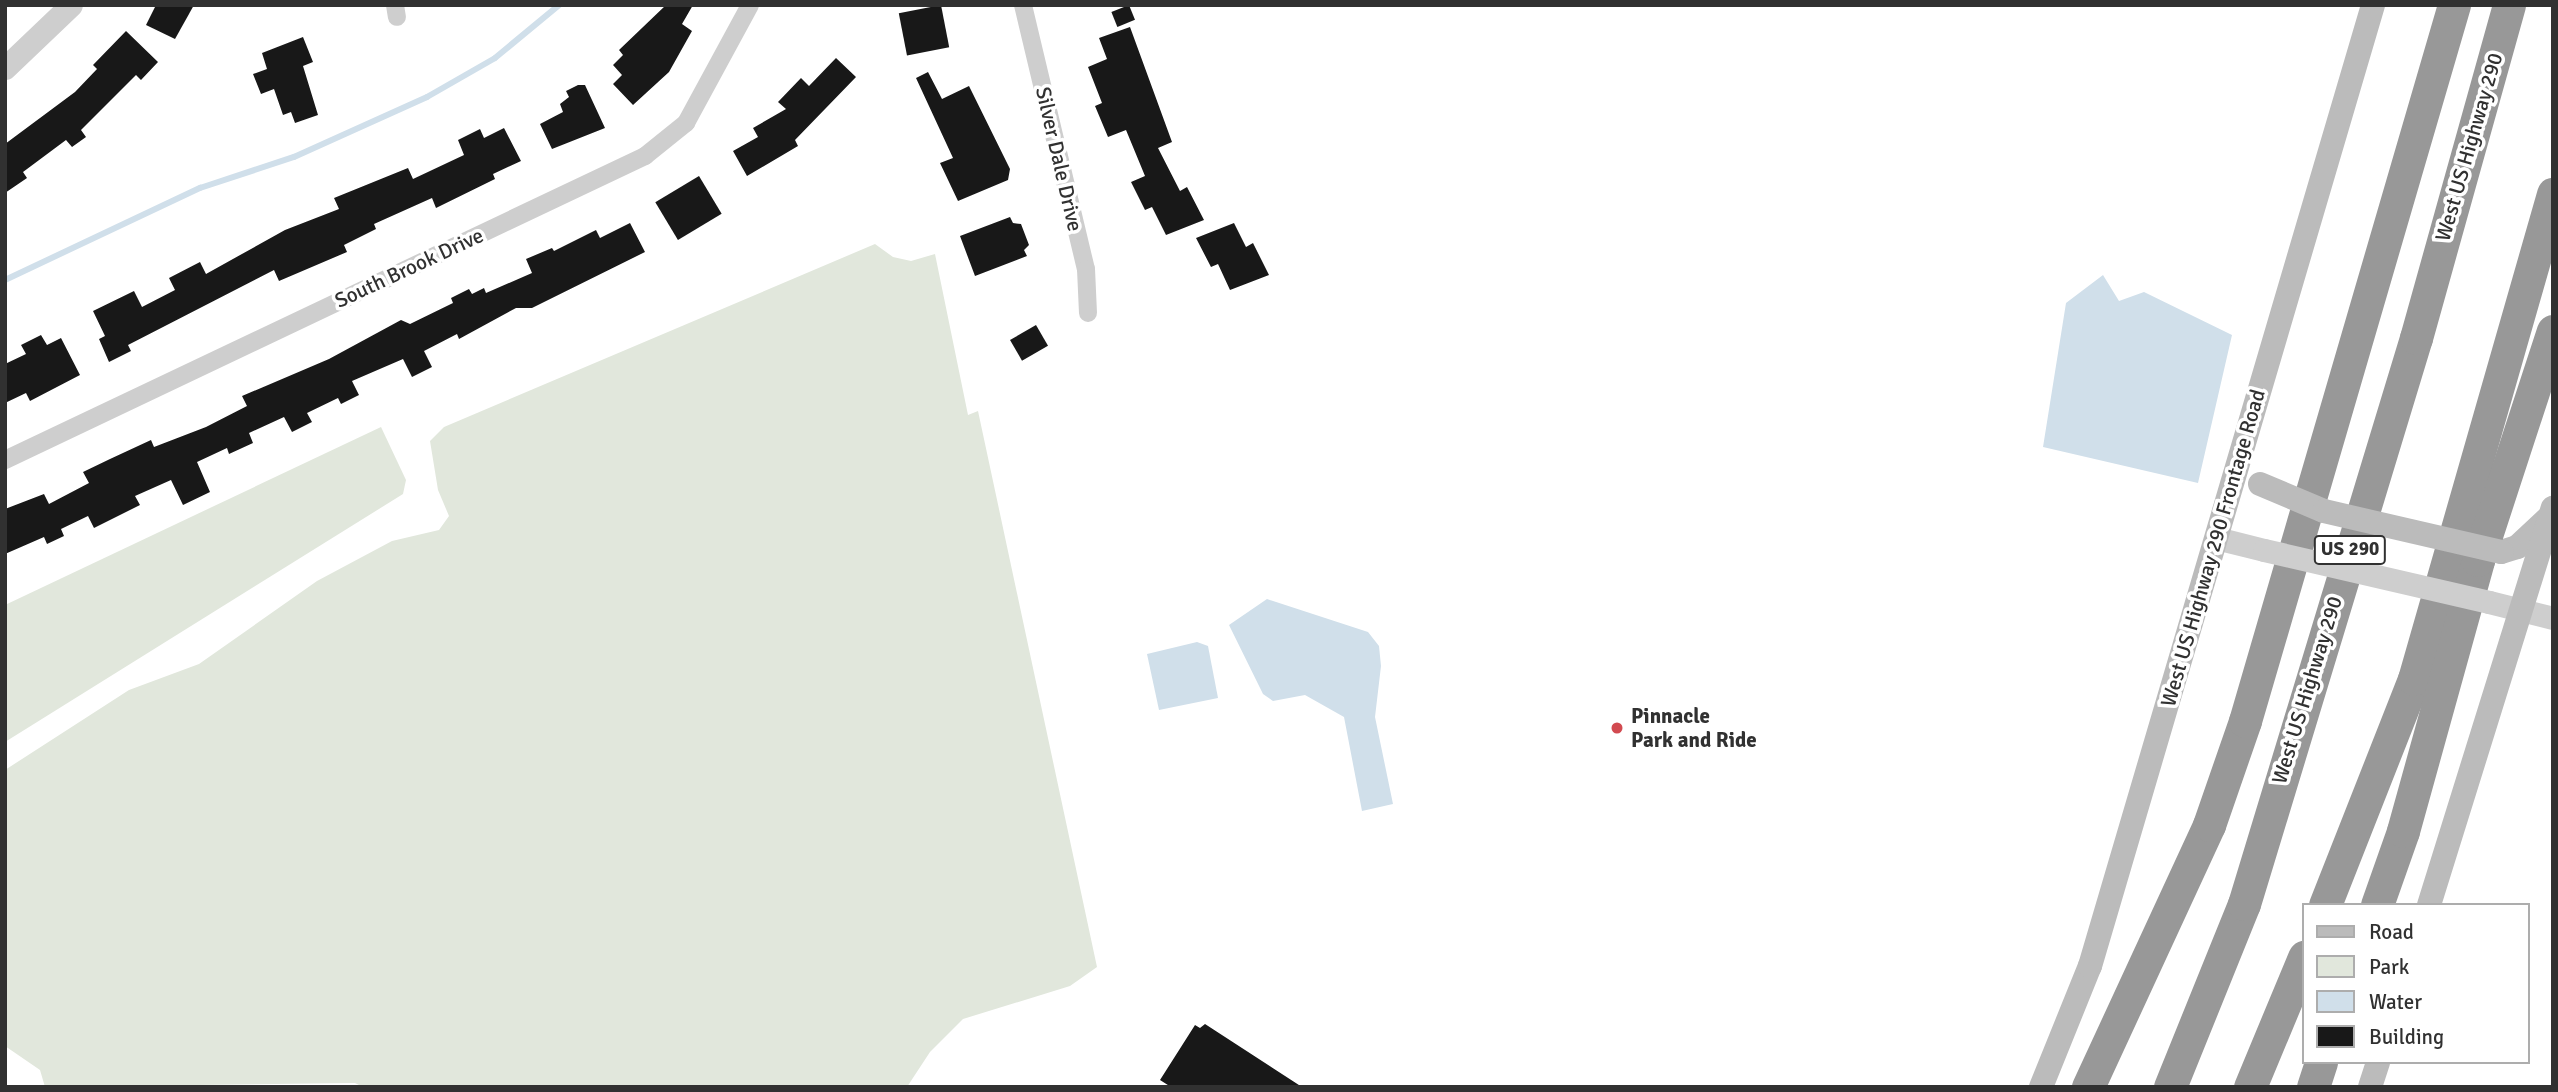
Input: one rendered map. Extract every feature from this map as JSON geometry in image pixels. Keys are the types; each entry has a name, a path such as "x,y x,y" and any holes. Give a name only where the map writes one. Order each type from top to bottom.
{"highway":[{"name":"US 290","path":"2088,1087 2209,825 2245,721 2454,5"},
{"name":"West US Highway 290","path":"2170,1087 2244,904 2416,338 2509,5"},
{"path":"2326,903 2414,679 2553,194"},
{"path":"2489,556 2528,278"},
{"path":"2378,903 2489,556 2553,331"},
{"path":"2250,1087 2302,962"},
{"path":"2313,1087 2320,1064"}],"main road":[{"name":"West US Highway 290 Frontage Road","path":"2041,1087 2090,966 2373,5"},
{"path":"2245,441 2260,484 2324,511 2489,556 2517,547 2552,511"},
{"path":"2430,903 2524,610 2552,511"},
{"path":"2370,1087 2377,1064"}],"street":[{"name":"South Brook Drive","path":"5,460 645,156 686,122 750,5"},
{"name":"Silver Dale Drive","path":"1023,5 1086,269 1088,313"},
{"path":"5,68 68,7"},
{"path":"2216,538 2553,618"}],"green space":[{"path":"875,244 893,257 911,261 935,254 968,415 978,411 1097,967 1070,986 963,1019 930,1052 907,1087 363,1087 355,1083 45,1087 40,1070 5,1046 5,770 129,690 199,664 317,581 392,541 439,530 449,516 438,490 430,441 444,427"},
{"path":"381,427 406,480 403,494 5,742 5,605"}],"water":[{"path":"2103,275 2119,301 2144,292 2232,335 2198,483 2043,447 2066,303"},
{"path":"1267,599 1368,632 1379,646 1381,666 1375,717 1393,804 1362,811 1344,717 1305,695 1273,701 1263,694 1229,625"},
{"path":"1197,642 1208,646 1218,698 1159,710 1147,654"}],"building":[{"path":"156,5 194,5 175,39 146,25"},
{"path":"666,5 693,5 682,24 692,31 669,72 633,105 613,84 622,75 613,65 623,55 619,50"},
{"path":"941,5 949,47 907,55 899,13"},
{"path":"1129,5 1135,20 1117,27 1111,12"},
{"path":"1130,27 1172,142 1158,148 1180,191 1187,187 1204,220 1166,235 1152,207 1145,210 1131,182 1145,176 1126,130 1108,137 1095,106 1102,103 1088,67 1107,59 1099,38"},
{"path":"126,31 158,62 141,80 136,75 81,130 86,137 72,147 66,140 23,172 27,178 5,193 5,144 75,92 97,69 93,65"},
{"path":"303,37 313,62 303,66 318,115 295,123 291,112 283,115 274,89 261,94 253,74 267,69 262,53"},
{"path":"836,58 856,77 795,140 798,146 747,176 733,151 758,137 753,128 786,109 778,102 801,78 809,86"},
{"path":"928,72 942,99 969,86 1010,169 1008,180 958,201 940,163 953,158 916,78"},
{"path":"578,85 585,85 605,128 552,149 540,124 563,112 560,104 569,97 566,91"},
{"path":"504,128 521,161 493,174 495,179 436,208 432,198 374,224 376,229 344,245 347,252 279,281 274,270 128,345 131,351 109,362 99,339 105,336 93,311 134,291 142,307 175,290 169,278 200,262 206,274 285,230 339,209 334,198 408,168 413,179 464,155 458,140 480,129 484,138"},
{"path":"699,176 722,214 678,240 655,202"},
{"path":"1010,217 1013,223 1021,224 1029,245 1024,250 1027,256 975,276 960,236"},
{"path":"630,223 645,252 532,308 516,308 459,339 457,334 424,351 432,367 412,377 403,359 352,381 359,395 341,404 338,398 307,413 312,422 292,432 284,417 249,433 253,443 229,454 227,448 197,462 210,492 183,505 171,480 135,496 140,505 94,528 88,516 61,529 64,536 47,544 44,537 5,554 5,509 44,494 49,504 89,483 83,472 151,440 154,447 206,427 247,406 242,396 329,359 401,320 410,324 453,303 451,298 469,289 472,294 484,288 486,293 532,273 526,259 552,248 554,251 596,230 600,238"},
{"path":"1234,223 1246,247 1253,243 1269,275 1230,290 1218,264 1211,267 1196,238"},
{"path":"1036,325 1048,346 1022,361 1010,340"},
{"path":"41,335 47,345 61,338 80,375 30,401 26,393 5,403 5,364 26,354 21,345"},
{"path":"1205,1024 1302,1087 1171,1087 1160,1080 1195,1025 1200,1028"}],"waterway":[{"path":"5,280 200,188 294,157 427,97 495,58 559,5"}],"place":[{"name":"Pinnacle Park and Ride","path":"1617,728"}]}
